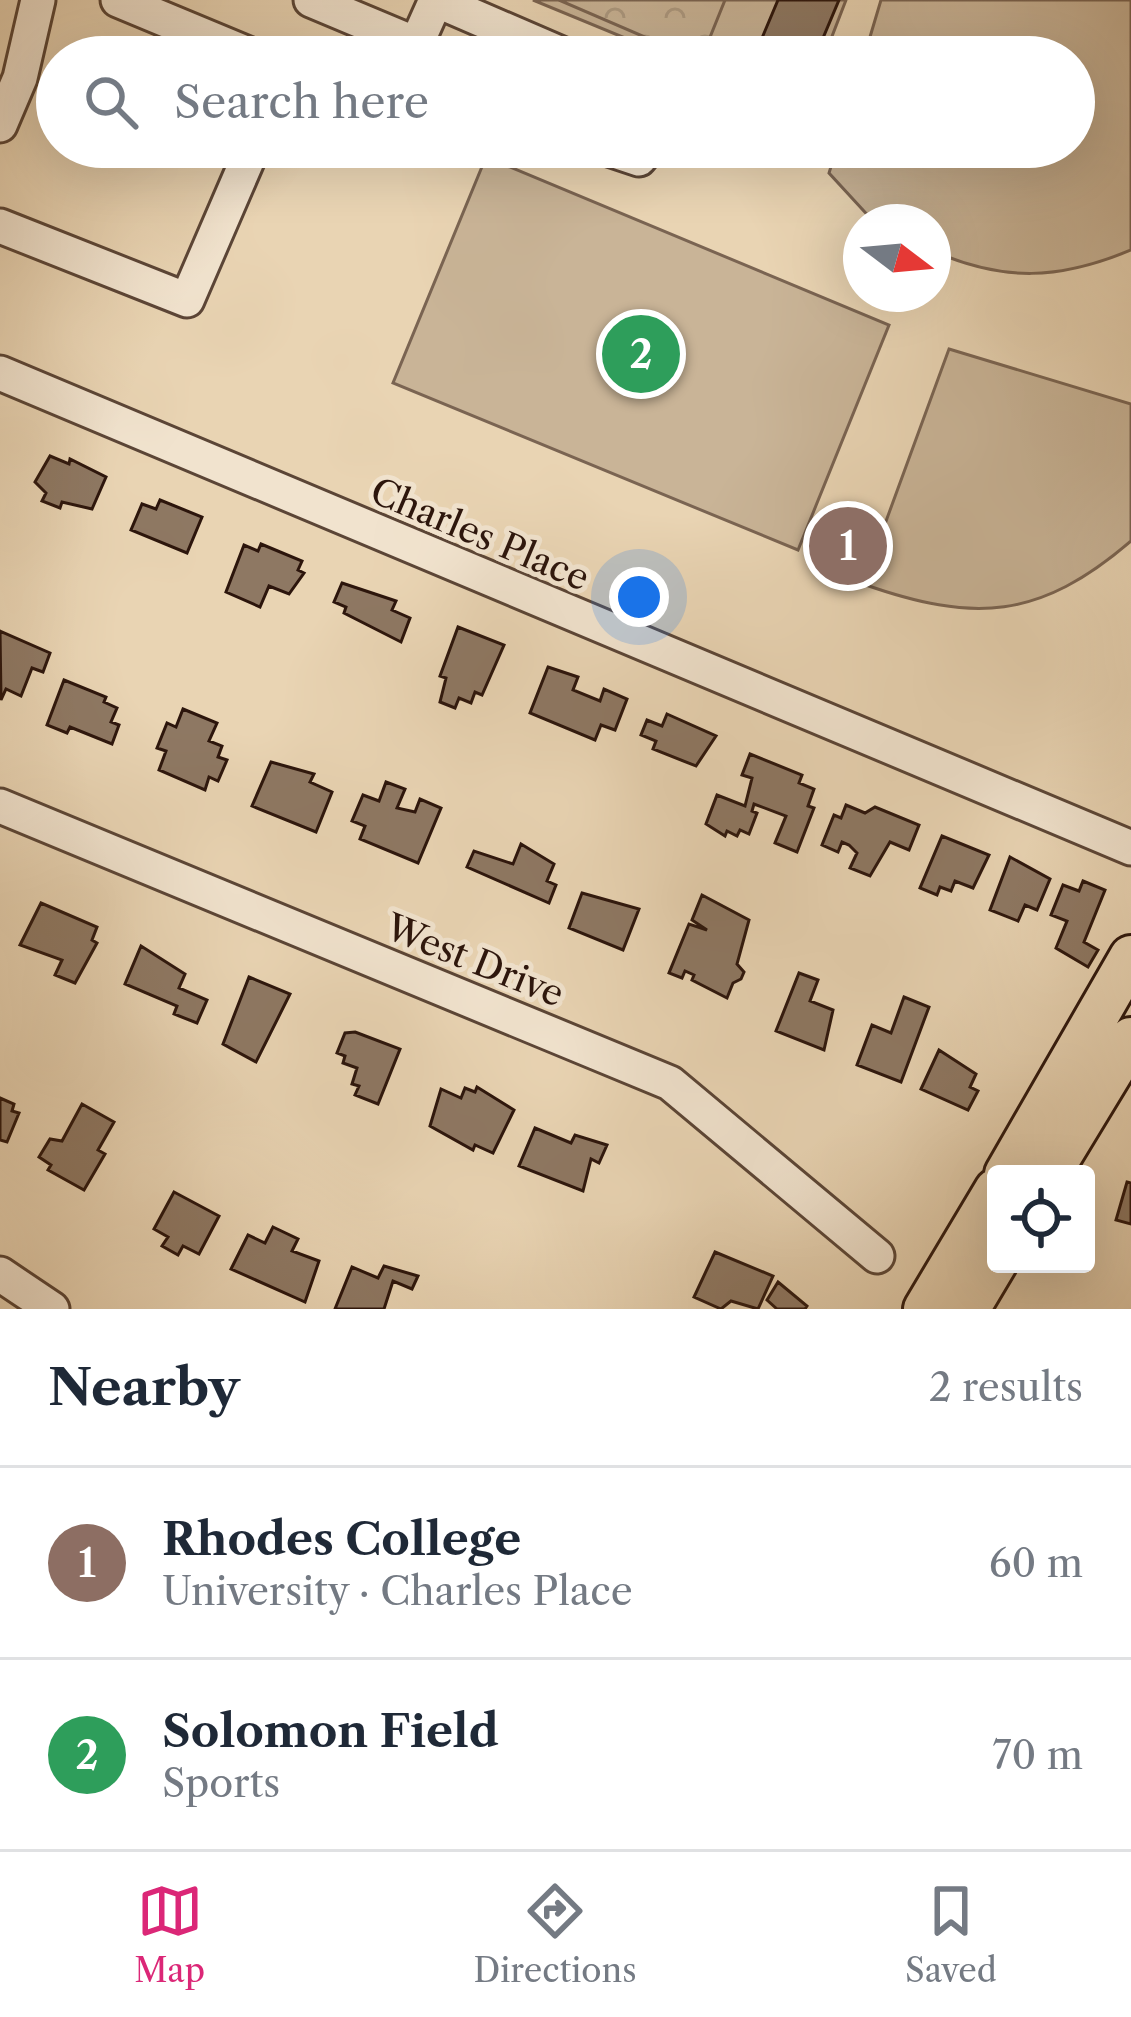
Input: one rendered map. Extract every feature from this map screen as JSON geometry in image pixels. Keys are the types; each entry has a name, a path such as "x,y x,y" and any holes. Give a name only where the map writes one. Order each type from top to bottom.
{"main road":[{"path":"1054,1165 1115,1054 1131,958"},
{"path":"1014,1165 1115,1054"},
{"path":"925,1309 987,1205"},
{"path":"968,1309 989,1273"}],"street":[{"path":"0,125 20,78 38,0"},
{"path":"118,0 205,36"},
{"path":"311,0 397,36"},
{"path":"420,36 436,0 519,36"},
{"path":"0,226 187,300 244,168"},
{"name":"Charles Place","path":"0,373 1131,848"},
{"name":"West Drive","path":"0,806 670,1083 877,1256"},
{"path":"0,1274 52,1309"}],"green space":[{"path":"533,0 846,0 832,36 620,36"},
{"path":"559,0 725,0 710,36 642,36"},
{"path":"881,0 1131,0 1131,250 1055,272 984,268 951,258 951,204 857,204 829,173 831,168 1095,168 1095,36 870,36"},
{"path":"481,168 512,168 843,306 843,312 858,312 889,325 798,550 393,383"},
{"path":"949,349 1131,404 1131,541 1066,587 1035,600 1004,607 939,605 863,584"}],"building":[{"path":"778,0 839,0 824,36 763,36"},
{"path":"50,456 69,464 70,459 106,477 92,509 62,502 60,508 42,501 46,493 35,482"},
{"path":"160,500 202,517 187,553 131,530 142,504 156,509"},
{"path":"261,544 302,561 298,570 304,573 289,594 269,586 260,607 226,592 244,545 258,551"},
{"path":"342,583 396,601 392,610 410,618 401,642 344,613 346,607 334,602"},
{"path":"458,627 504,645 482,695 475,692 471,703 459,698 455,708 440,702 446,678 440,676"},
{"path":"0,631 50,653 43,672 32,668 21,696 6,689 1,700"},
{"path":"548,667 578,677 573,690 600,701 604,689 627,699 615,730 601,725 595,740 530,713"},
{"path":"64,680 106,697 104,702 117,708 111,722 119,725 112,744 70,727 67,733 47,725"},
{"path":"183,709 217,723 209,741 222,746 218,757 227,760 218,781 209,777 205,790 159,770 166,751 157,748 167,723 176,727"},
{"path":"667,714 716,736 696,766 653,749 656,741 641,735 647,720 662,726"},
{"path":"750,754 802,775 799,783 814,789 808,806 814,808 797,852 775,843 786,816 754,804 752,811 757,813 749,834 740,830 737,836 727,831 725,836 706,824 717,795 745,806 752,778 742,775"},
{"path":"271,762 314,774 310,782 332,792 316,832 252,806"},
{"path":"386,782 405,789 397,808 415,812 420,799 441,808 418,863 360,839 365,826 352,821 363,795 379,801"},
{"path":"846,805 865,813 875,807 919,825 909,850 890,842 870,876 850,868 857,853 849,845 842,842 838,852 822,845 834,815 841,818"},
{"path":"942,836 989,855 973,888 955,881 951,891 940,887 937,895 920,888"},
{"path":"521,844 554,864 547,881 556,885 549,903 467,867 474,851 513,864"},
{"path":"1010,857 1050,879 1037,910 1025,905 1018,921 990,910"},
{"path":"1083,881 1105,890 1084,942 1098,950 1088,967 1056,948 1067,921 1051,915 1063,885 1079,891"},
{"path":"582,893 639,909 623,950 569,928"},
{"path":"702,895 749,920 737,964 744,972 727,998 692,980 694,975 685,971 682,978 669,973 689,924 707,930 692,920"},
{"path":"41,903 97,927 92,940 97,943 75,983 55,975 62,960 20,945"},
{"path":"141,946 185,974 179,988 207,1000 197,1023 174,1014 177,1006 125,984"},
{"path":"799,973 818,980 810,1001 833,1010 824,1050 776,1031"},
{"path":"249,977 290,994 256,1062 223,1044"},
{"path":"904,997 929,1007 901,1082 857,1065 872,1025 891,1033"},
{"path":"355,1032 400,1049 378,1104 355,1095 359,1086 352,1084 357,1068 343,1063 345,1056 337,1053 345,1033"},
{"path":"939,1050 976,1074 970,1087 978,1091 968,1110 921,1089"},
{"path":"477,1087 514,1110 493,1153 475,1145 473,1150 430,1126 441,1089 461,1098 465,1088 475,1092"},
{"path":"0,1098 14,1104 12,1111 19,1113 7,1142 0,1140"},
{"path":"82,1104 114,1122 98,1150 105,1154 84,1190 48,1170 51,1165 39,1157 50,1139 62,1141"},
{"path":"535,1128 571,1143 575,1135 607,1145 599,1163 591,1159 583,1191 519,1166"},
{"path":"1127,1182 1131,1183 1131,1224 1116,1220"},
{"path":"174,1192 219,1216 199,1254 183,1246 178,1255 162,1246 168,1237 154,1229"},
{"path":"273,1227 298,1239 292,1251 319,1261 305,1302 231,1269 248,1235 265,1243"},
{"path":"715,1252 773,1276 758,1309 731,1301 721,1309 694,1297"},
{"path":"384,1266 418,1276 412,1289 393,1281 384,1309 335,1309 352,1267 378,1278"},
{"path":"778,1282 805,1309 777,1309 767,1300"}],"place":[{"name":"Solomon Field","path":"641,354"},
{"name":"Rhodes College","path":"848,546"}]}
